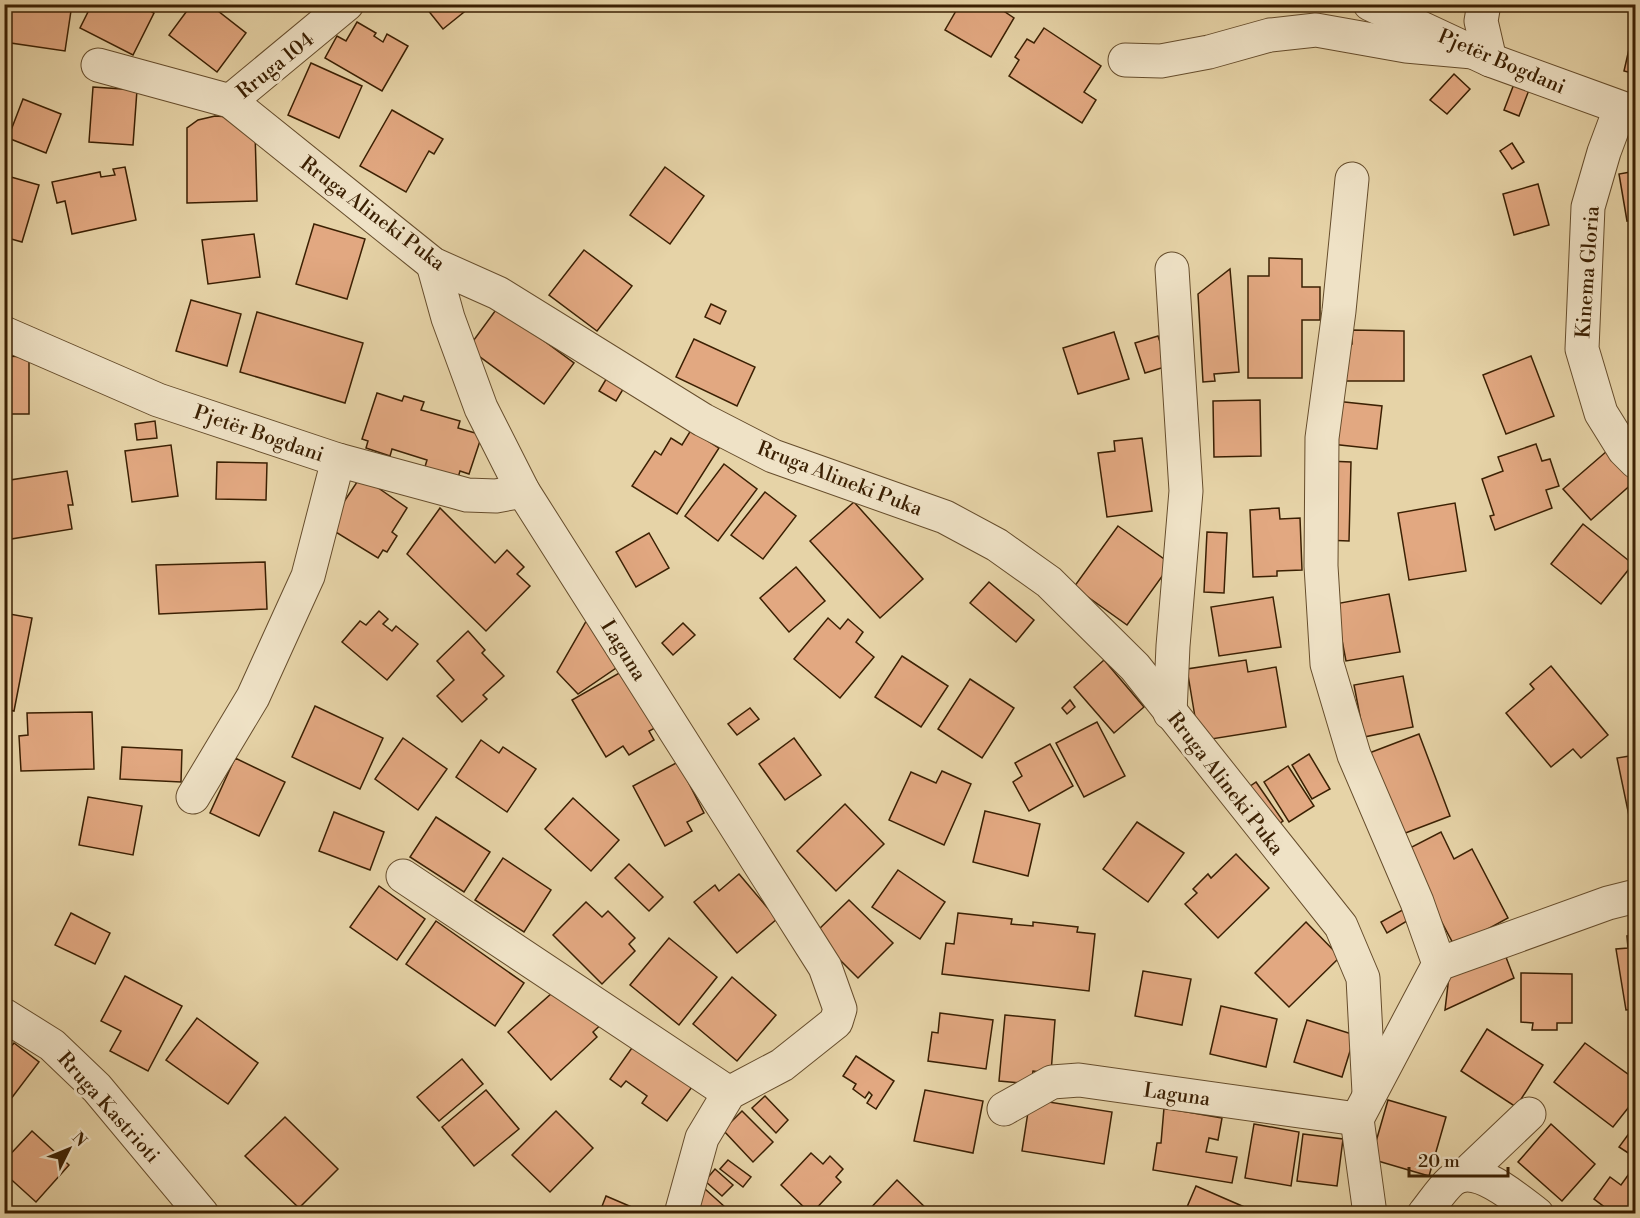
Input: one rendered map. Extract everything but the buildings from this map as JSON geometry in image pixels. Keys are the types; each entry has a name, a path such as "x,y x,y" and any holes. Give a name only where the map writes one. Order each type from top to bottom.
{"street":[{"name":"Rruga 104","path":"230,101 347,4"},
{"name":"Pjetër Bogdani","path":"1370,4 1481,56 1628,111"},
{"path":"1125,60 1161,61 1209,52 1270,35 1316,30 1481,56 1481,21 1484,4"},
{"name":"Rruga Alineki Puka","path":"98,65 230,101 433,264 498,293 703,420 774,456 945,517 997,545 1056,589 1135,667 1341,926 1363,978 1363,1106 1370,1214"},
{"name":"Kinema Gloria","path":"1628,111 1604,152 1588,207 1582,349 1600,413 1624,450 1635,462"},
{"path":"1353,179 1322,438 1321,566 1327,664 1354,755 1417,902 1439,964"},
{"name":"Laguna","path":"433,264 448,318 481,408 523,491 825,967 840,1009 836,1022 782,1065 729,1093"},
{"path":"1170,713 1173,646 1186,491 1172,269"},
{"name":"Pjetër Bogdani","path":"4,333 158,400 338,460 467,495 496,496 523,491"},
{"path":"193,797 254,697 308,576 338,460"},
{"path":"403,876 729,1093 702,1138 681,1214"},
{"path":"1363,1106 1439,964 1608,903 1635,896"},
{"name":"Rruga Kastrioti","path":"4,1015 52,1044 97,1088 202,1214"},
{"name":"Laguna","path":"1004,1109 1053,1082 1079,1080 1363,1106"},
{"path":"1424,1214 1452,1179 1467,1173 1529,1114"},
{"path":"1467,1173 1479,1176 1507,1192 1537,1214"}]}
